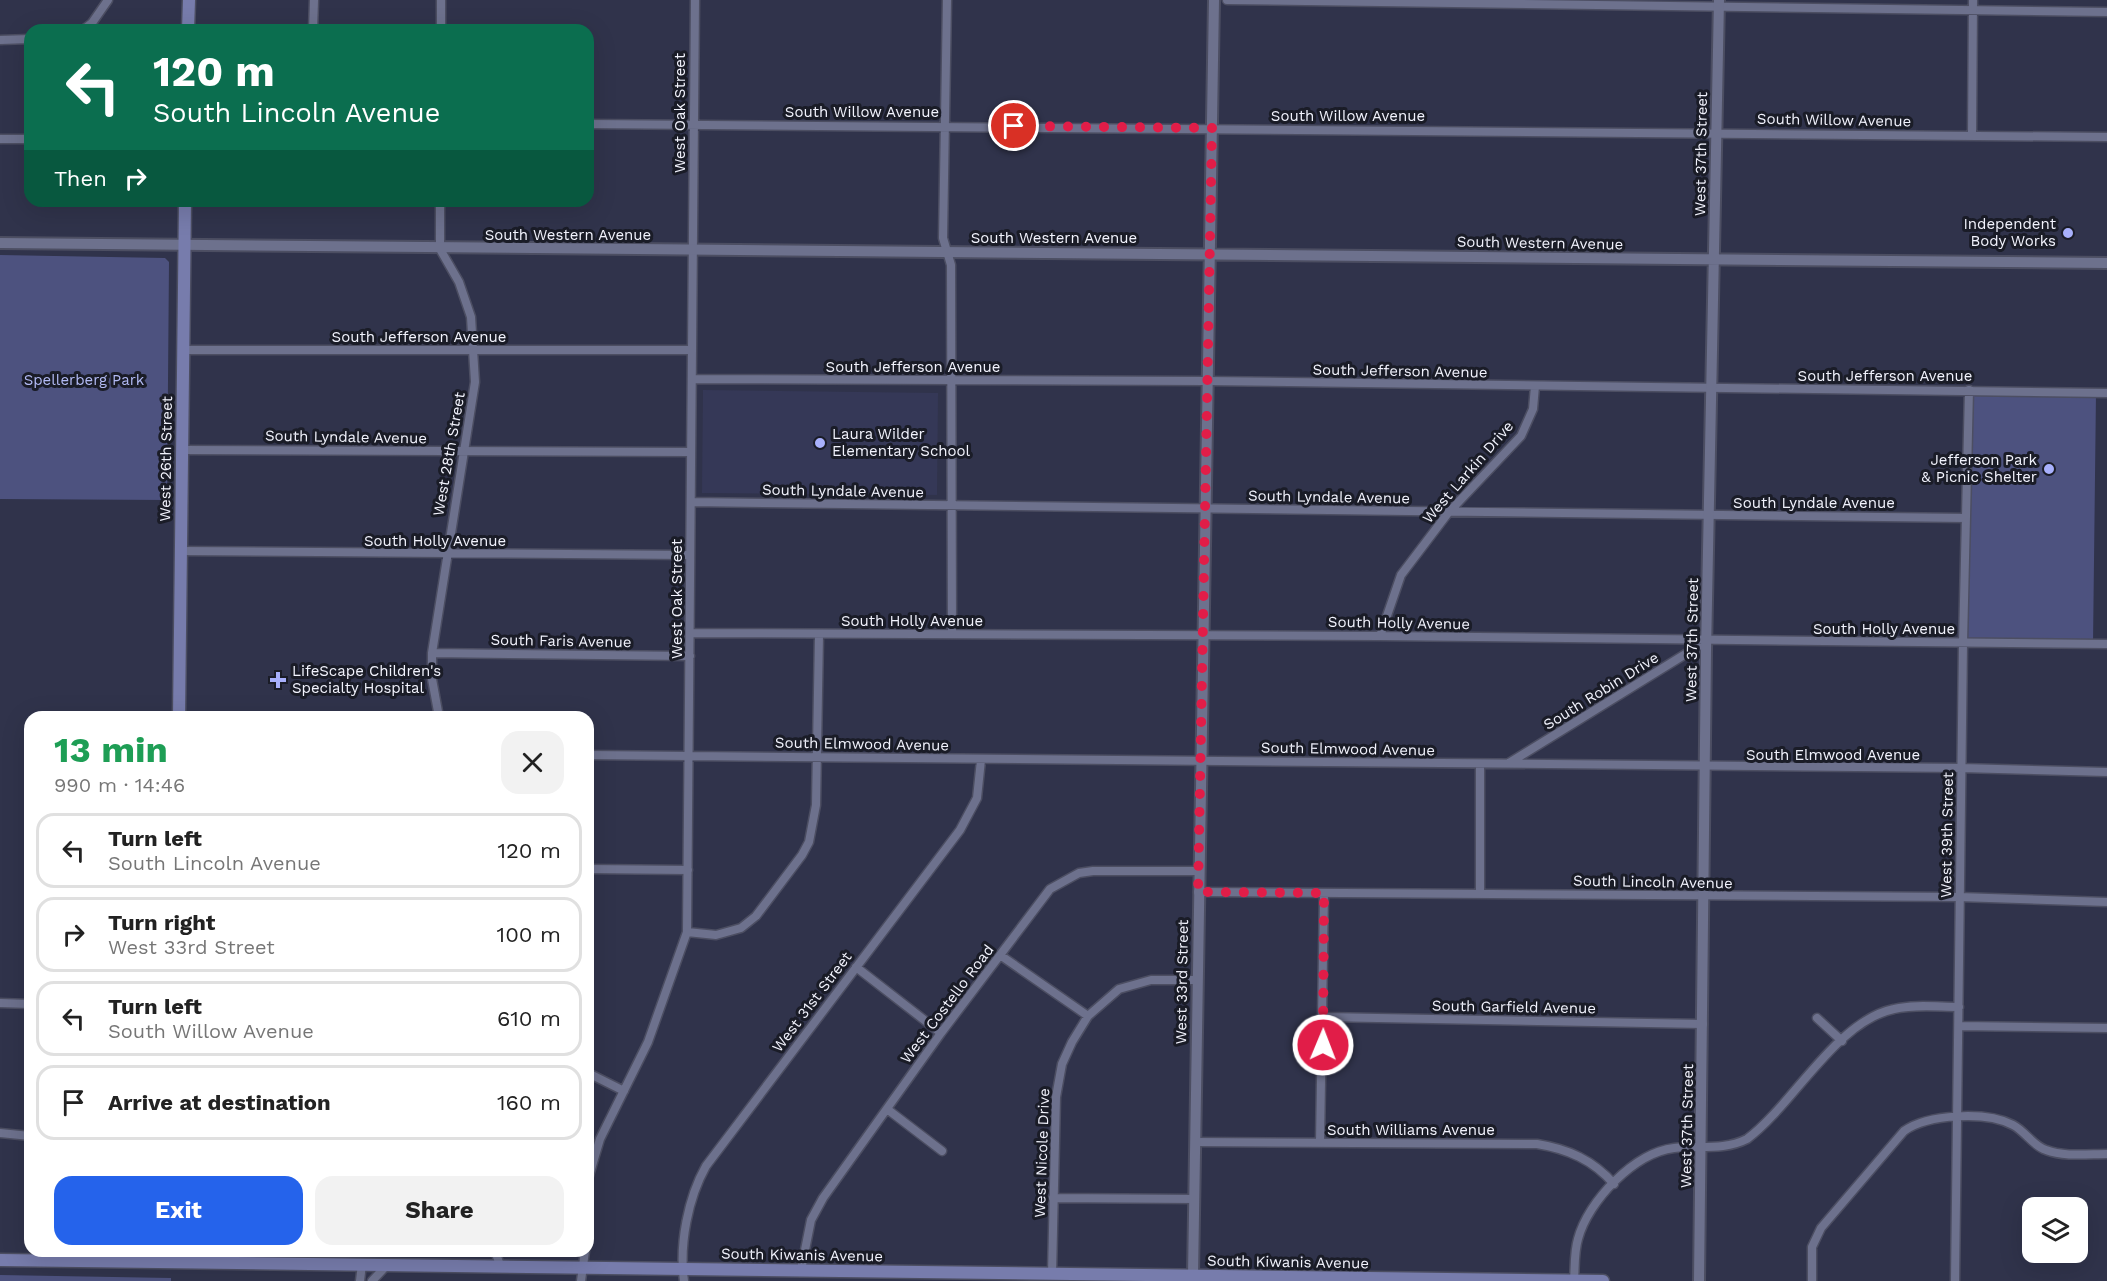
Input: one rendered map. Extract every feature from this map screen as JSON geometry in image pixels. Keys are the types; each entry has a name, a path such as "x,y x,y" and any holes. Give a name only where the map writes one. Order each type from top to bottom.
{"main road":[{"path":"188,24 189,0"},
{"name":"West 26th Street","path":"179,711 184,207"},
{"name":"South Kiwanis Avenue","path":"0,1260 175,1257 362,1264 801,1270 960,1277 1052,1275 1603,1281"}],"street":[{"path":"91,24 108,0"},
{"path":"313,24 314,0"},
{"path":"441,0 441,24"},
{"name":"West Oak Street","path":"594,1159 600,1139 648,1042 687,932 695,0"},
{"path":"947,0 943,238 951,265 949,506 952,634"},
{"name":"West 33rd Street","path":"1193,1278 1214,0"},
{"path":"1227,0 1719,3 2107,12"},
{"path":"1972,136 1973,0"},
{"name":"West 37th Street","path":"1699,1281 1705,897 1704,768 1719,3"},
{"path":"0,40 24,39"},
{"name":"South Willow Avenue","path":"594,124 2107,137"},
{"path":"0,139 24,139"},
{"name":"West 28th Street","path":"437,711 432,679 432,654 475,382 475,351 471,318 466,300 440,249 440,207"},
{"name":"South Western Avenue","path":"0,243 440,249 2107,263"},
{"name":"South Jefferson Avenue","path":"182,350 692,350"},
{"name":"South Jefferson Avenue","path":"692,379 1207,381 2107,393"},
{"name":"West Larkin Drive","path":"1380,636 1401,575 1448,513 1521,436 1533,409 1534,386"},
{"name":"West 39th Street","path":"1955,1281 1959,897 1969,390"},
{"name":"South Lyndale Avenue","path":"181,450 691,452"},
{"name":"South Lyndale Avenue","path":"691,502 1966,518"},
{"name":"South Holly Avenue","path":"180,551 446,555 690,555"},
{"name":"South Holly Avenue","path":"690,633 1380,636 2107,645"},
{"path":"687,932 716,935 741,928 756,916 802,855 814,827 819,635"},
{"name":"South Robin Drive","path":"1509,764 1706,641"},
{"name":"South Faris Avenue","path":"432,654 690,656"},
{"name":"South Elmwood Avenue","path":"594,755 1704,768 1962,768 2107,772"},
{"name":"West 31st Street","path":"684,1281 682,1268 687,1225 697,1182 971,813 977,798 981,760"},
{"path":"1480,765 1480,893"},
{"path":"594,869 688,870"},
{"name":"West Costello Road","path":"801,1270 815,1212 834,1180 1050,889 1080,873 1199,871"},
{"name":"South Lincoln Avenue","path":"1198,892 1959,897 2107,902"},
{"path":"1320,1143 1324,1017 1324,893"},
{"path":"1000,955 1088,1016"},
{"path":"856,967 941,1033"},
{"name":"West Nicole Drive","path":"1052,1275 1058,1086 1062,1064 1088,1016 1110,995 1134,983 1151,980 1197,981"},
{"path":"0,1003 24,1004"},
{"path":"1574,1281 1577,1242 1582,1226 1596,1203 1630,1168 1650,1155 1675,1148 1726,1147 1756,1132 1842,1041 1869,1018 1893,1009 1959,1007"},
{"name":"South Garfield Avenue","path":"1324,1017 1703,1024"},
{"path":"1817,1018 1842,1041"},
{"path":"1959,1026 2107,1029"},
{"path":"594,1076 624,1091"},
{"path":"887,1109 942,1151"},
{"path":"1812,1281 1811,1254 1821,1228 1904,1131 1921,1121 1958,1117 1999,1120 2014,1125 2046,1150 2107,1154"},
{"path":"0,1133 24,1135"},
{"name":"South Williams Avenue","path":"1196,1142 1537,1144 1553,1146 1582,1157 1605,1173 1614,1184"},
{"path":"1053,1198 1195,1199"},
{"path":"497,1257 500,1265"},
{"path":"581,1281 585,1257"},
{"path":"360,1281 362,1264"},
{"path":"372,1281 388,1264"}],"shaded area":[{"name":"Laura Wilder Elementary School","path":"703,390 938,393 937,495 702,493"}],"green space":[{"name":"Spellerberg Park","path":"0,255 165,258 169,262 167,500 0,499"},
{"path":"1969,390 2096,393 2093,645 1963,643"},
{"path":"0,1275 171,1278 171,1281 0,1281"}],"place":[{"name":"Independent Body Works","path":"2068,233"},
{"name":"Laura Wilder Elementary School","path":"820,443"},
{"name":"Jefferson Park & Picnic Shelter","path":"2049,469"},
{"name":"LifeScape Children's Specialty Hospital","path":"278,680"}],"route":[{"path":"1014,126 1212,128 1198,892 1324,893 1323,1045"}]}
